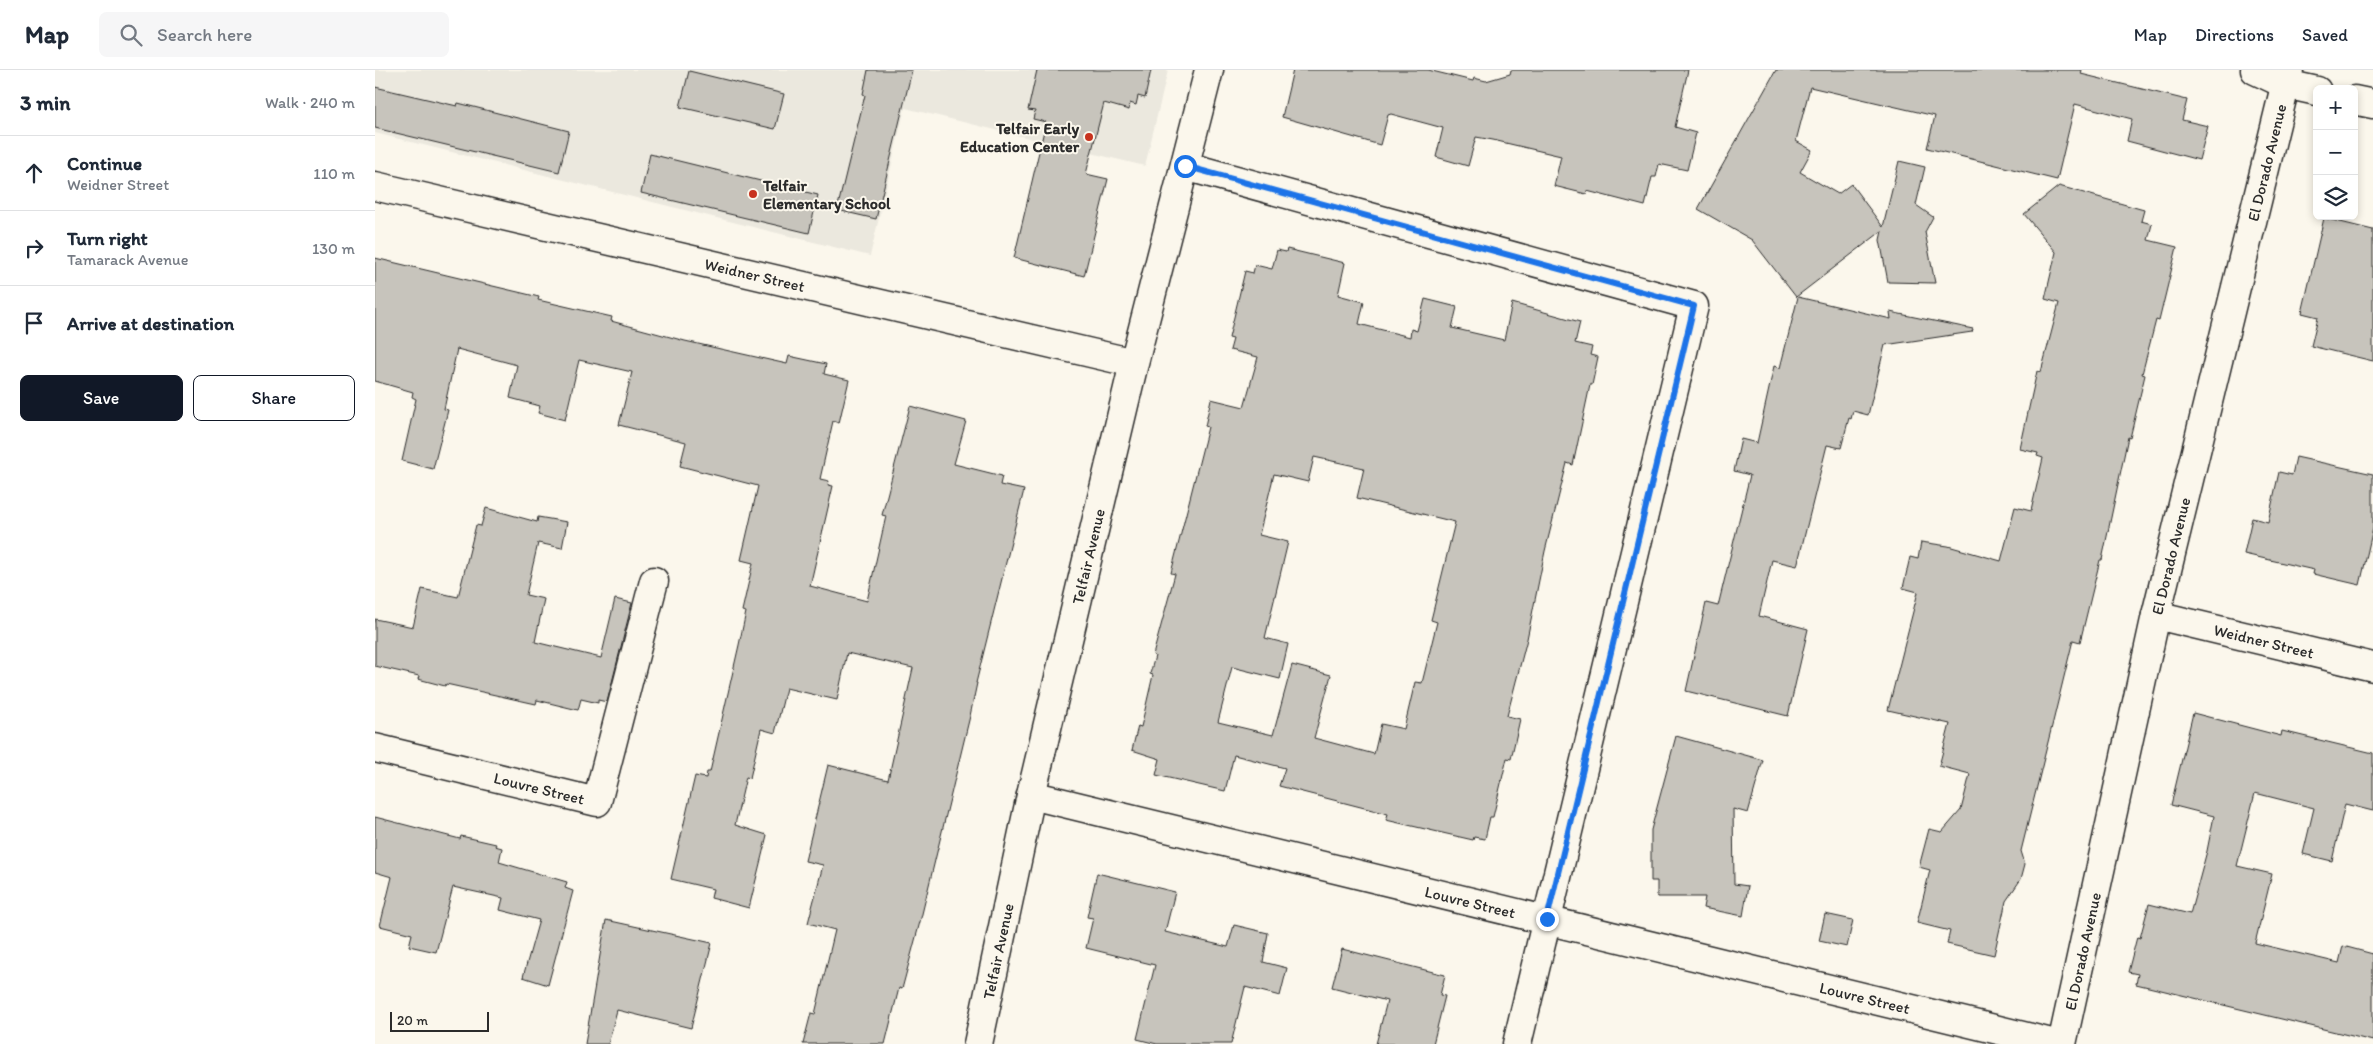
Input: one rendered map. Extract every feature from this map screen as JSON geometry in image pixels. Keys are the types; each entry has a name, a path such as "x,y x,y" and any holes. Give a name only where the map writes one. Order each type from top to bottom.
{"street":[{"name":"Telfair Avenue","path":"978,1044 1031,795 1134,362 1209,70"},
{"path":"2255,70 2287,77 2313,89"},
{"name":"El Dorado Avenue","path":"2062,1044 2156,615 2287,77"},
{"path":"2358,101 2373,104"},
{"path":"1185,166 1694,306 1517,1044"},
{"name":"Weidner Street","path":"375,186 1134,362"},
{"name":"Louvre Street","path":"375,748 597,802 654,581"},
{"name":"Weidner Street","path":"2156,615 2373,667"},
{"name":"Louvre Street","path":"1031,795 2056,1044"}],"shaded area":[{"name":"Telfair Elementary School","path":"375,70 1168,70 1145,166 905,108 870,256 375,133"}],"building":[{"path":"868,70 912,70 876,219 837,210 865,95 863,94"},
{"path":"1037,70 1151,70 1145,98 1138,96 1136,105 1130,103 1129,110 1104,103 1086,174 1108,179 1084,276 1014,258 1046,122 1033,119 1035,111 1028,110"},
{"path":"1293,70 1428,70 1473,81 1474,78 1486,81 1510,74 1511,70 1688,70 1675,127 1696,133 1687,170 1659,164 1656,177 1652,177 1645,206 1587,191 1586,194 1554,186 1561,156 1493,140 1476,137 1468,166 1436,157 1443,128 1391,114 1388,115 1380,145 1282,117"},
{"path":"1776,70 2082,70 2081,74 2187,100 2182,120 2208,126 2199,160 2127,141 2132,119 2075,104 2057,180 1927,148 1935,116 1810,87 1796,141 1812,150 1800,172 1838,194 1851,184 1883,227 1899,161 1925,167 1916,205 1933,217 1925,232 1935,283 1888,282 1880,240 1882,231 1796,297 1752,240 1698,209"},
{"path":"689,71 784,94 775,129 680,107"},
{"path":"375,87 457,106 458,103 569,131 559,172 375,128"},
{"path":"650,154 818,195 809,233 641,193"},
{"path":"2059,186 2144,210 2141,221 2152,224 2148,240 2177,247 2159,321 2156,320 2142,374 2145,375 2130,438 2128,437 2102,560 2100,560 2080,642 2073,640 2021,851 2025,864 2021,879 2006,901 1994,955 1947,944 1950,931 1917,923 1930,870 1919,867 1929,829 1942,832 1961,810 1970,774 1939,766 1950,724 1888,710 1918,592 1903,588 1910,557 1918,559 1921,542 1948,546 2001,561 2015,507 2031,511 2043,458 2037,456 2038,453 2020,449 2037,371 2041,372 2059,303 2045,299 2056,252 2024,214"},
{"path":"2324,220 2332,220 2373,230 2373,361 2311,346 2318,317 2302,313"},
{"path":"1287,249 1345,263 1338,295 1364,302 1359,324 1410,337 1411,329 1417,331 1425,299 1457,307 1452,328 1504,340 1512,303 1580,322 1575,343 1592,347 1590,355 1598,357 1573,465 1567,463 1545,551 1527,639 1507,716 1520,719 1511,759 1507,758 1493,817 1490,817 1485,839 1474,837 1473,840 1386,820 1388,814 1279,786 1285,768 1234,755 1225,791 1156,775 1160,759 1132,750 1138,726 1141,727 1153,675 1150,674 1155,656 1153,655 1175,574 1171,573 1208,427 1205,426 1211,399 1244,407 1258,357 1230,350 1233,339 1229,338 1245,271 1253,273 1255,265 1272,269 1277,250 1286,252","holes":["1314,457 1364,468 1357,498 1455,522 1431,620 1437,622 1422,683 1415,682 1404,729 1381,724 1374,754 1314,738 1331,675 1292,665 1273,735 1218,722 1232,667 1280,679 1288,644 1265,638 1288,542 1259,535 1274,474 1308,482"]},
{"path":"375,258 539,297 538,300 612,317 611,321 685,341 787,364 789,356 826,364 824,374 849,380 839,423 833,421 820,479 829,481 828,485 833,486 810,586 867,601 886,516 882,515 910,406 966,421 954,464 1002,476 1000,485 1024,490 976,683 970,716 921,918 902,989 899,988 885,1044 803,1044 811,1013 815,1014 835,930 808,923 823,865 805,861 828,765 888,780 913,668 847,653 837,700 786,688 775,733 761,729 750,778 746,777 735,825 767,835 749,908 711,898 713,889 671,879 695,776 706,778 707,772 710,772 739,645 746,612 742,611 753,563 741,560 758,486 680,466 686,442 619,425 632,372 579,360 565,420 538,413 540,406 510,398 517,365 457,349 444,409 448,410 433,469 402,461 416,399 412,397 413,392 375,381"},
{"path":"1798,297 1891,319 1890,312 1973,329 1972,332 1885,345 1868,415 1853,411 1851,419 1849,418 1841,448 1827,445 1797,566 1772,560 1759,616 1808,629 1788,716 1686,691 1706,603 1718,606 1750,475 1734,471 1741,439 1757,443 1774,366 1780,368"},
{"path":"2296,457 2373,474 2373,528 2360,585 2313,574 2314,570 2244,554 2252,518 2268,522 2279,472 2292,475"},
{"path":"486,508 537,522 538,517 567,522 562,548 538,543 526,595 544,599 535,642 601,658 615,599 632,603 607,702 598,700 598,703 581,699 578,710 537,700 536,704 446,684 445,686 418,679 419,676 375,666 375,619 413,627 422,589 458,597 476,525 481,526"},
{"path":"2193,713 2281,736 2282,731 2373,753 2373,811 2345,804 2332,861 2303,854 2314,808 2255,793 2237,866 2272,874 2255,943 2339,963 2343,946 2373,954 2373,1041 2136,984 2138,974 2128,972 2137,937 2140,938 2149,904 2190,914 2207,851 2214,816 2171,805"},
{"path":"1676,736 1763,760 1748,813 1733,809 1734,884 1748,886 1743,916 1703,908 1705,897 1657,897 1657,881 1651,881 1651,830"},
{"path":"375,817 460,839 461,836 496,844 495,846 502,848 499,862 567,882 565,888 573,891 548,985 523,977 539,920 500,910 503,898 453,887 436,952 409,946 412,934 380,926 392,877 375,872"},
{"path":"1097,873 1175,892 1165,932 1228,947 1234,925 1268,933 1263,962 1287,968 1280,996 1245,987 1231,1044 1157,1044 1137,1039 1155,965 1086,948 1093,918 1087,917"},
{"path":"1825,914 1853,920 1847,947 1819,941"},
{"path":"606,920 712,943 691,1028 617,1010 608,1044 585,1044"},
{"path":"1342,949 1445,975 1440,995 1445,996 1433,1044 1376,1044 1387,1001 1332,987"}],"place":[{"name":"Telfair Early Education Center","path":"1089,137"},
{"name":"Telfair Elementary School","path":"753,194"}],"route":[{"path":"1185,166 1694,306 1547,919"}]}
